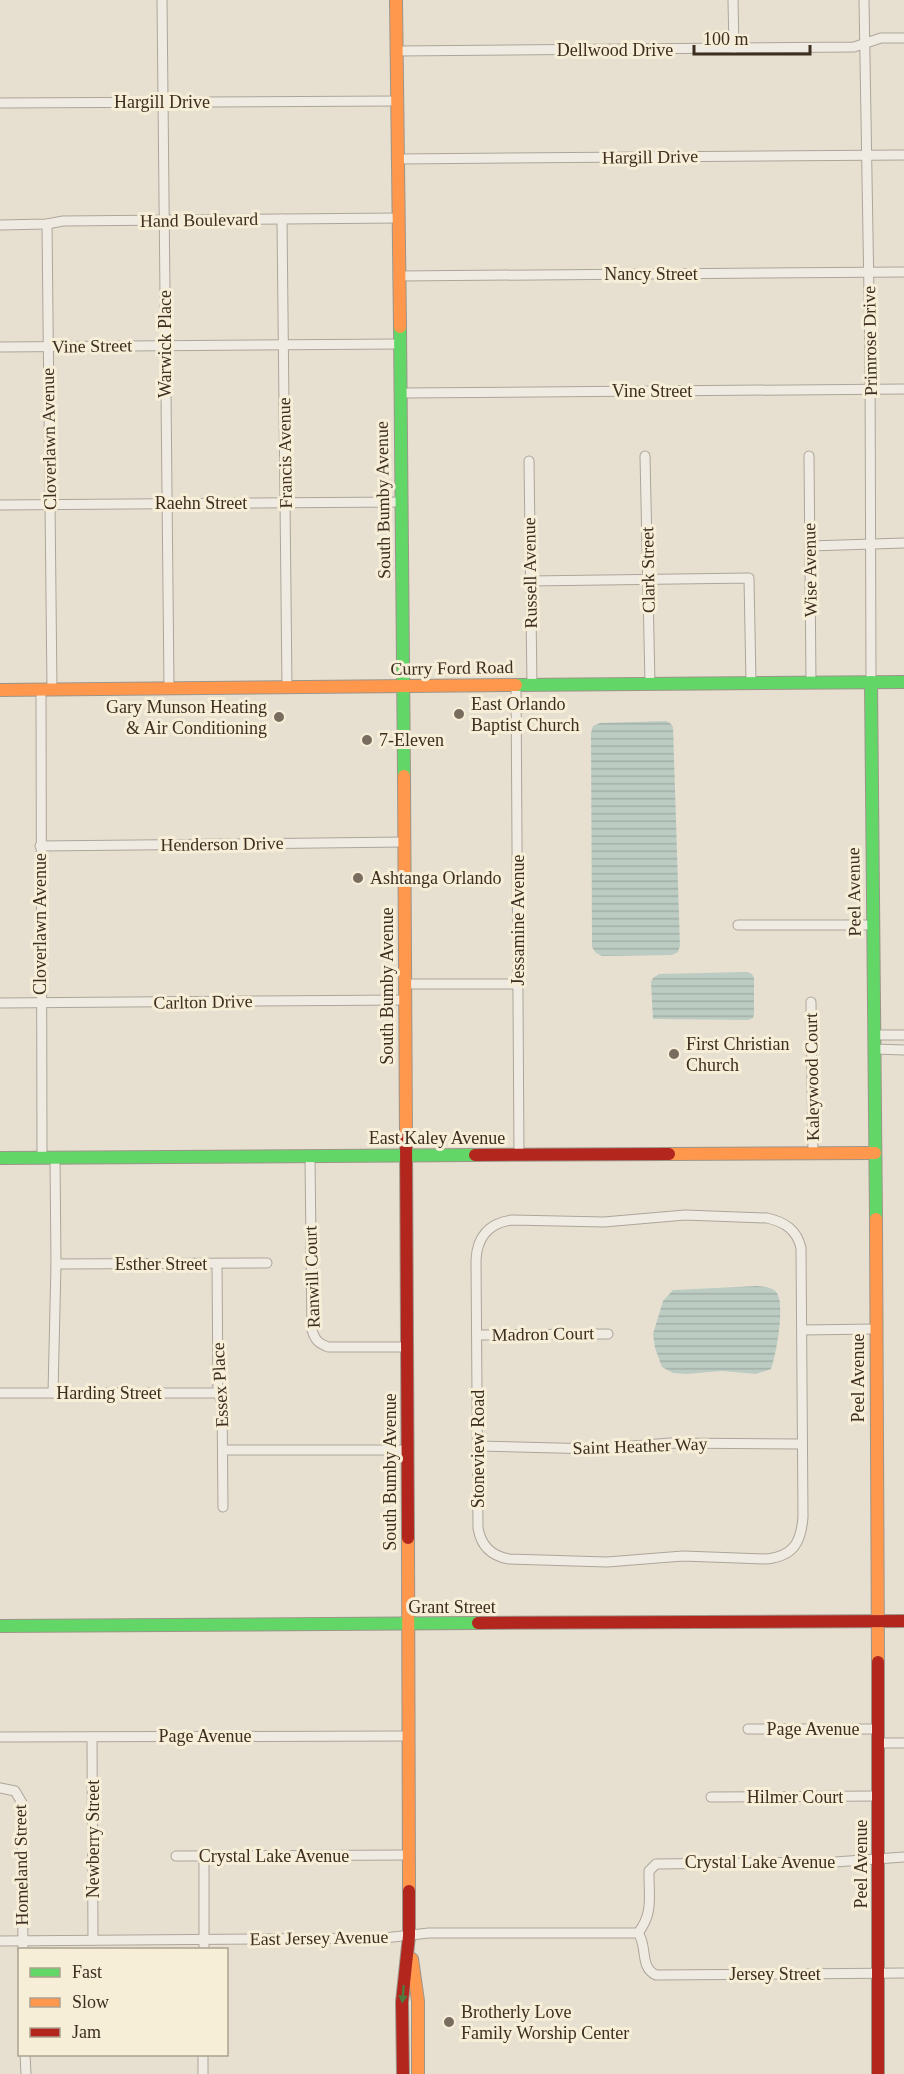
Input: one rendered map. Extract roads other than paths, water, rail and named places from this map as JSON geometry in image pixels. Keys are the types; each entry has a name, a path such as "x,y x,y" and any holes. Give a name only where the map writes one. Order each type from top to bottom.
{"street":[{"name":"Warwick Place","path":"162,0 169,688"},
{"name":"South Bumby Avenue","path":"396,0 404,687 408,1450 409,1936 402,2002 404,2074"},
{"path":"734,0 734,49"},
{"name":"Primrose Drive","path":"864,0 869,273 871,682"},
{"name":"Dellwood Drive","path":"397,51 854,47 881,38 904,38"},
{"name":"Hargill Drive","path":"0,103 397,101"},
{"name":"Hargill Drive","path":"397,159 904,155"},
{"name":"Hand Boulevard","path":"0,225 47,224 63,221 398,218"},
{"name":"Francis Avenue","path":"282,219 288,688"},
{"name":"Cloverlawn Avenue","path":"47,224 49,505 46,690 40,846 41,1003 56,1264 53,1393"},
{"name":"Nancy Street","path":"398,276 904,272"},
{"name":"Vine Street","path":"0,346 399,344"},
{"name":"Vine Street","path":"400,393 904,389"},
{"name":"Clark Street","path":"645,456 650,684"},
{"name":"Wise Avenue","path":"809,456 811,683"},
{"name":"Russell Avenue","path":"530,461 531,686"},
{"name":"Raehn Street","path":"0,505 402,502"},
{"path":"810,546 904,543"},
{"path":"531,581 749,578 751,683"},
{"name":"Peel Avenue","path":"871,682 876,1049 878,2074"},
{"name":"Curry Ford Road","path":"0,690 904,682"},
{"name":"Jessamine Avenue","path":"516,686 519,1155"},
{"name":"Henderson Drive","path":"40,846 405,842"},
{"path":"738,925 873,925"},
{"path":"405,984 518,984"},
{"name":"Carlton Drive","path":"0,1004 405,1000"},
{"name":"Kaleywood Court","path":"811,1002 813,1153"},
{"path":"875,1035 904,1035"},
{"path":"876,1049 904,1050"},
{"name":"East Kaley Avenue","path":"0,1158 875,1153"},
{"name":"Ranwill Court","path":"310,1157 312,1330 315,1339 328,1347 407,1347"},
{"name":"Stoneview Road","path":"686,1215 778,1220 793,1231 799,1239 801,1248 802,1528 795,1546 788,1553 767,1559 683,1556 607,1562 509,1559 491,1553 479,1537 478,1528 477,1335 476,1252 483,1235 491,1226 501,1221 604,1222 686,1215"},
{"name":"Esther Street","path":"56,1264 267,1263"},
{"name":"Essex Place","path":"217,1264 218,1393 222,1402 223,1507"},
{"path":"802,1330 876,1329"},
{"name":"Madron Court","path":"477,1335 608,1334"},
{"name":"Harding Street","path":"0,1394 218,1393"},
{"name":"Saint Heather Way","path":"478,1446 596,1449 670,1443 802,1444"},
{"path":"223,1450 408,1450"},
{"name":"Grant Street","path":"0,1626 904,1621"},
{"name":"Page Avenue","path":"748,1729 878,1729"},
{"name":"Page Avenue","path":"0,1737 409,1736"},
{"name":"Newberry Street","path":"92,1737 93,1940"},
{"name":"Page Avenue","path":"878,1743 904,1743"},
{"name":"Homeland Street","path":"3,1788 15,1791 22,1803 23,1945"},
{"name":"Hilmer Court","path":"711,1797 878,1796"},
{"name":"Crystal Lake Avenue","path":"176,1856 409,1855"},
{"path":"204,1856 204,1945"},
{"name":"Crystal Lake Avenue","path":"638,1933 649,1912 649,1875 652,1867 664,1862 835,1862 879,1857 904,1857"},
{"name":"East Jersey Avenue","path":"0,1941 23,1945 93,1940 204,1945 384,1938 429,1933 638,1933"},
{"name":"Jersey Street","path":"638,1933 644,1944 644,1959 648,1970 656,1975 904,1973"},
{"name":"South Bumby Avenue","path":"409,1936 418,2001 418,2074"},
{"path":"26,2056 26,2074"},
{"path":"203,2074 204,2056"}],"place":[{"name":"East Orlando Baptist Church","path":"459,714"},
{"name":"Gary Munson Heating & Air Conditioning","path":"279,717"},
{"name":"7-Eleven","path":"367,740"},
{"name":"Ashtanga Orlando","path":"358,878"},
{"name":"First Christian Church","path":"674,1054"},
{"name":"Brotherly Love Family Worship Center","path":"449,2022"}]}
